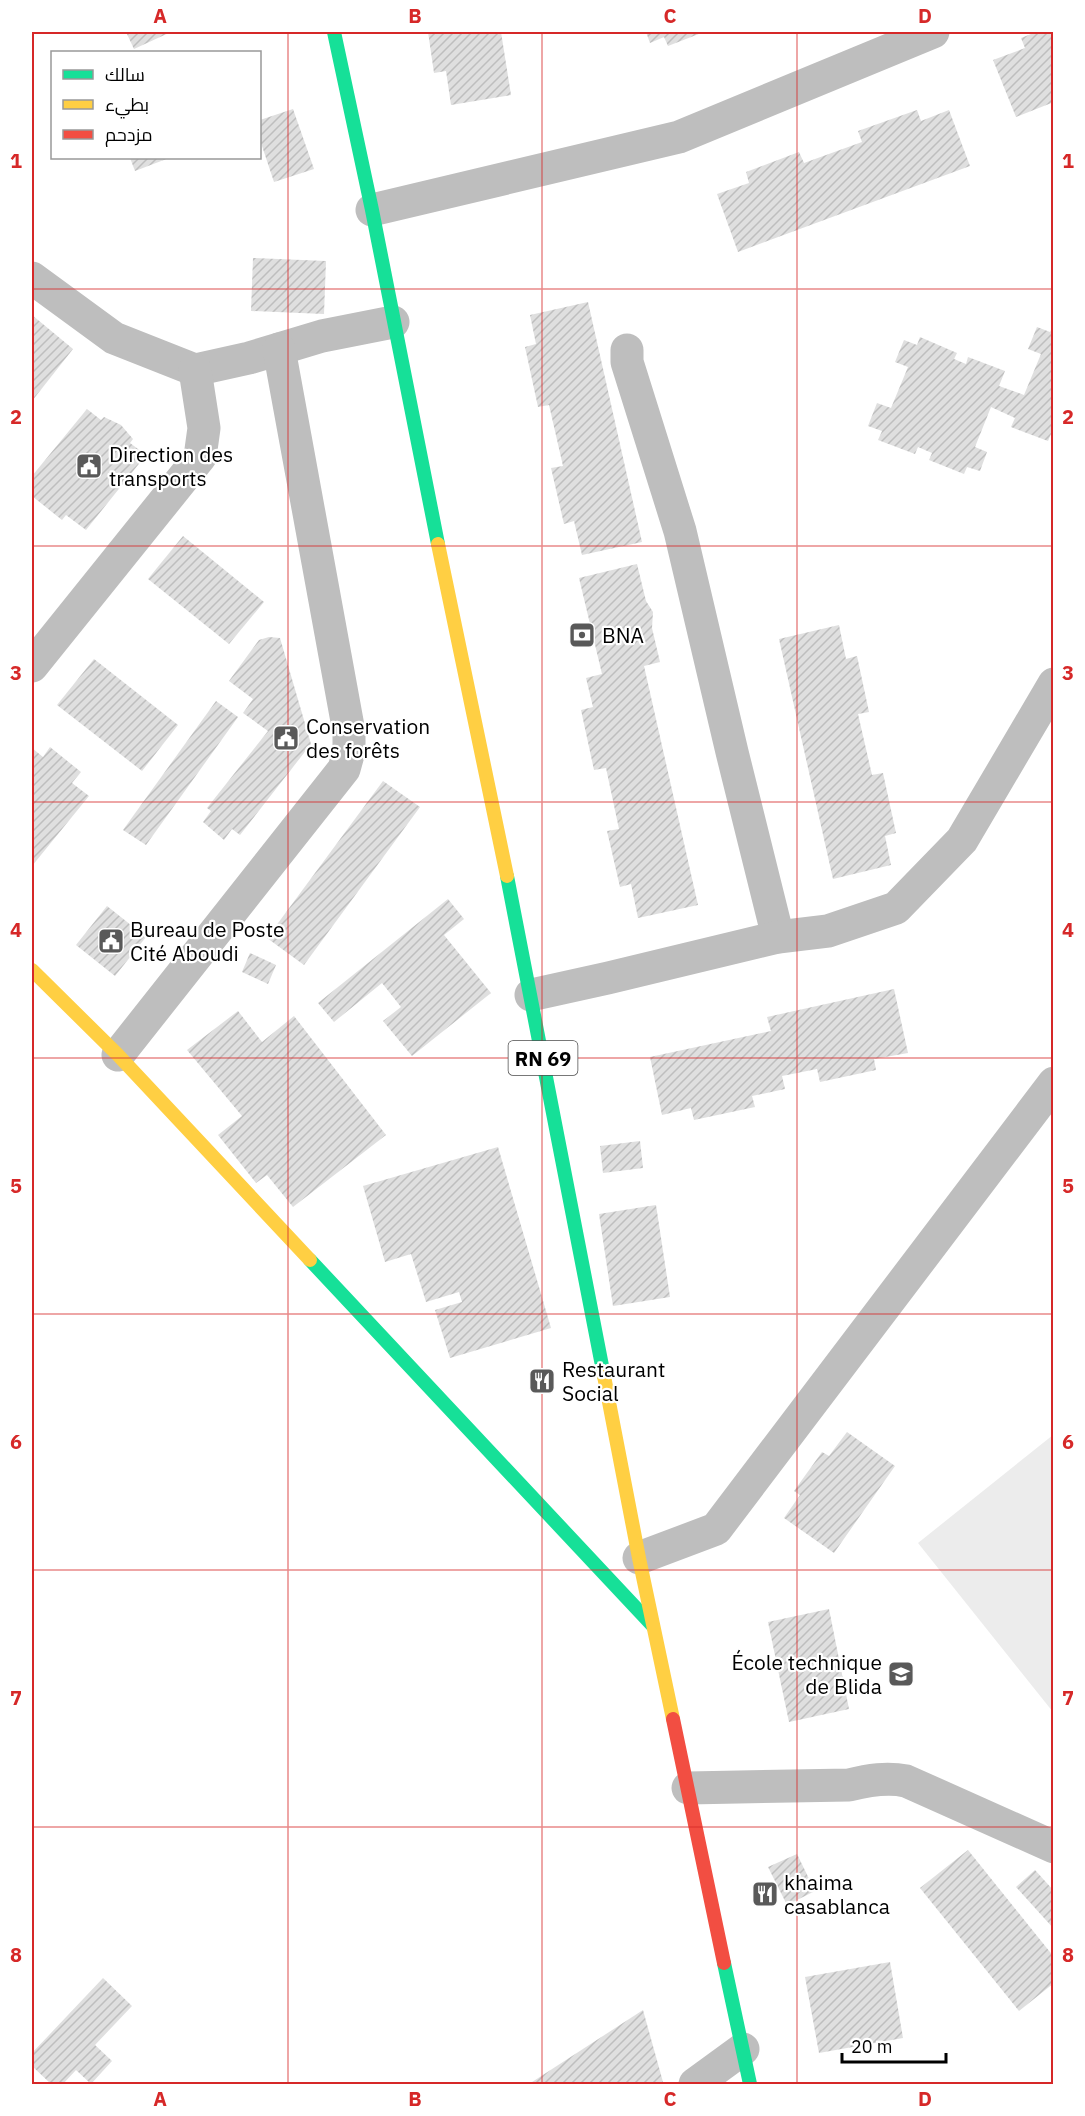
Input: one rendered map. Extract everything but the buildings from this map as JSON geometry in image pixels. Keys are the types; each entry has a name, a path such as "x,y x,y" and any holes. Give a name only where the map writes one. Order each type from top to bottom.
{"main road":[{"name":"RN 69","path":"334,32 531,995 639,1558 750,2085"},
{"path":"32,970 118,1055 653,1626"}],"street":[{"path":"372,210 679,137 933,32"},
{"path":"32,278 114,338 195,370 249,358 322,336 393,322"},
{"path":"118,1055 344,770 349,751 349,732 279,349"},
{"path":"627,350 627,362 635,381 680,531 778,937"},
{"path":"32,666 200,457 204,428 195,370"},
{"path":"531,995 620,976 778,937 828,931 896,908 962,840 1053,684"},
{"path":"639,1558 716,1529 1053,1083"},
{"path":"688,1788 849,1785 892,1778 906,1781 1053,1847"},
{"path":"695,2085 743,2049"}],"shaded area":[{"path":"1053,1435 1053,1712 918,1543"}],"traffic: fast":[{"path":"334,32 372,210 438,544"},
{"path":"507,876 604,1376"},
{"path":"310,1260 653,1626"},
{"path":"724,1963 750,2084"}],"traffic: slow":[{"path":"438,544 507,876"},
{"path":"32,970 118,1055 310,1260"},
{"path":"604,1376 673,1719"}],"traffic: jam":[{"path":"673,1719 724,1963"}],"place":[{"name":"Direction des transports","path":"89,466"},
{"name":"BNA","path":"582,635"},
{"name":"Conservation des forêts","path":"286,738"},
{"name":"Bureau de Poste Cité Aboudi","path":"111,941"},
{"name":"Restaurant Social","path":"542,1381"},
{"name":"École technique de Blida","path":"901,1674"},
{"name":"khaima casablanca","path":"765,1894"}]}
